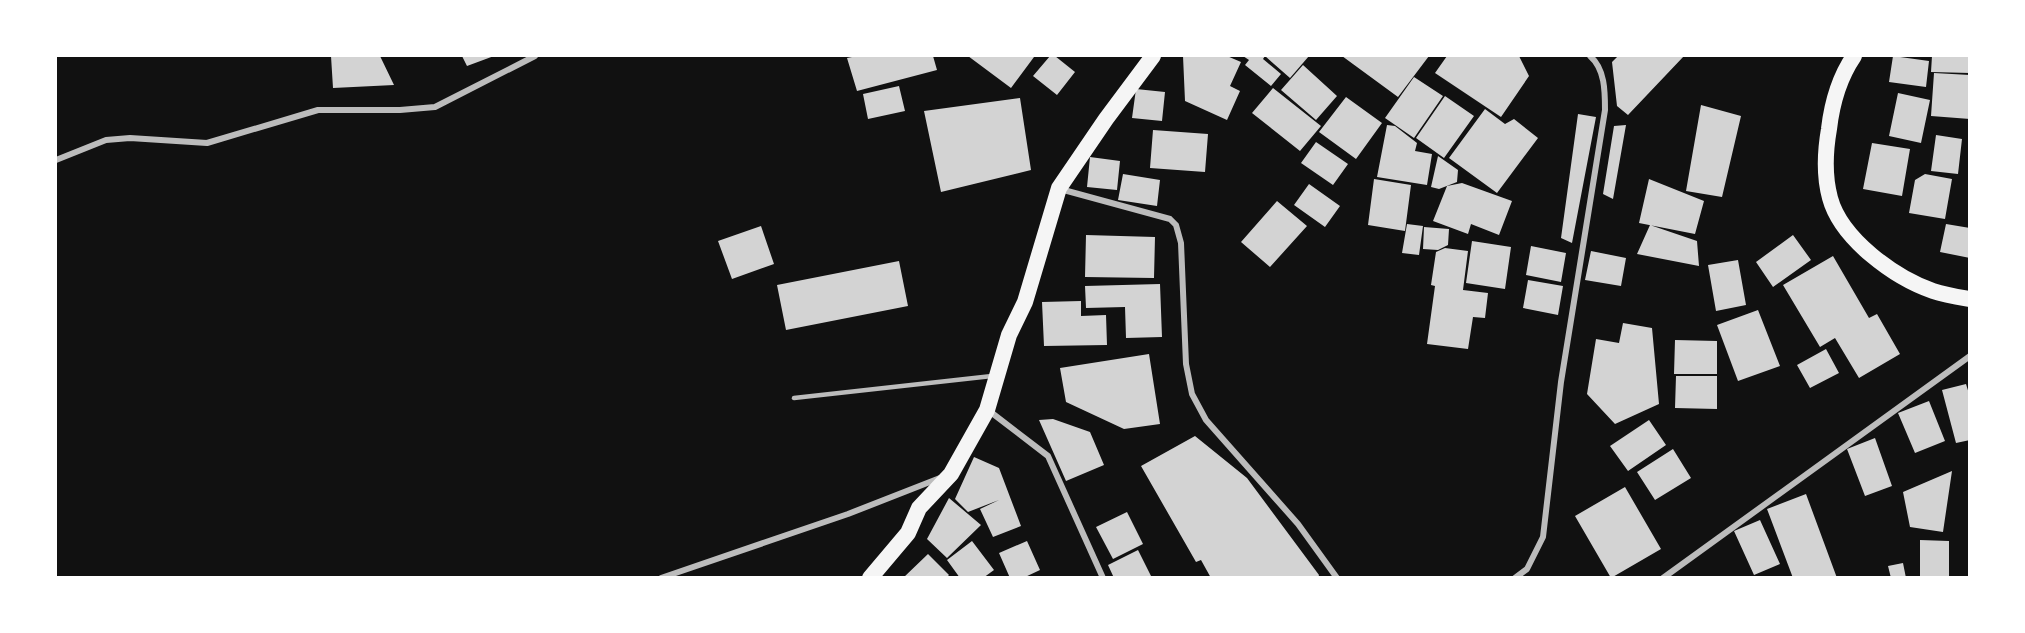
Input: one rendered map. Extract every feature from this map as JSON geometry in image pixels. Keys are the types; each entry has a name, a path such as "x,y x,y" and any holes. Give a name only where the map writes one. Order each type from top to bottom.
{"highway":[{"path":"871,577 908,533 919,508 951,474 987,410 1009,335 1025,302 1059,188 1153,56"},
{"path":"1854,56 1833,102 1825,154 1830,199 1843,224 1861,246 1893,271 1933,291 1970,299"}],"street":[{"path":"56,160 106,140 130,138 207,143 318,110 400,110 435,107 535,56"},
{"path":"1515,578 1527,569 1543,537 1561,382 1605,110 1604,83 1595,60 1590,56"},
{"path":"1059,188 1170,219 1176,225 1181,243 1186,363 1192,394 1206,420 1299,524 1337,578"},
{"path":"1663,578 1970,356"},
{"path":"987,410 1048,456 1103,578"},
{"path":"661,578 848,514 951,474"}],"lane":[{"path":"794,398 998,376"}],"building":[{"path":"331,56 380,56 394,85 333,88"},
{"path":"462,56 494,56 467,66"},
{"path":"933,56 937,70 857,91 847,58"},
{"path":"968,56 1032,56 1034,57 1011,88"},
{"path":"1050,56 1055,56 1075,72 1057,95 1033,76"},
{"path":"1183,56 1227,56 1241,62 1230,86 1240,91 1227,120 1185,101"},
{"path":"1243,56 1265,56 1263,59 1281,74 1271,86 1245,65 1249,60"},
{"path":"1265,56 1309,56 1290,78"},
{"path":"1342,56 1429,56 1398,97"},
{"path":"1447,56 1519,56 1529,76 1501,117 1435,73"},
{"path":"1618,56 1684,56 1628,115 1617,106 1612,62"},
{"path":"1893,56 1929,61 1926,87 1889,82"},
{"path":"1932,56 1970,56 1970,73 1931,72"},
{"path":"1303,65 1337,96 1316,120 1281,90"},
{"path":"1934,73 1970,75 1970,119 1931,116"},
{"path":"1414,77 1443,96 1414,138 1385,118"},
{"path":"899,86 905,111 868,119 863,94"},
{"path":"1273,88 1321,126 1300,151 1252,113"},
{"path":"1136,89 1165,92 1162,121 1132,118"},
{"path":"1898,93 1930,100 1921,143 1889,136"},
{"path":"1445,96 1474,116 1444,158 1416,138"},
{"path":"1346,97 1382,123 1356,159 1319,132"},
{"path":"1020,98 1031,170 941,192 924,111"},
{"path":"1701,105 1741,116 1722,197 1686,191"},
{"path":"1485,109 1505,124 1514,119 1538,138 1497,193 1449,158"},
{"path":"1578,114 1596,117 1572,243 1561,238"},
{"path":"1387,125 1395,126 1417,143 1415,151 1432,154 1427,185 1377,177"},
{"path":"1626,125 1613,199 1603,194 1614,126"},
{"path":"1153,130 1208,134 1205,172 1150,168"},
{"path":"1936,135 1962,139 1958,174 1931,171"},
{"path":"1316,142 1348,164 1333,185 1301,163"},
{"path":"1872,143 1910,149 1902,196 1863,189"},
{"path":"1438,156 1458,170 1457,182 1439,189 1431,187"},
{"path":"1090,157 1120,161 1117,190 1087,187"},
{"path":"1123,174 1160,180 1157,206 1118,200"},
{"path":"1925,174 1952,179 1945,219 1909,213 1915,180"},
{"path":"1374,179 1411,185 1405,231 1368,225"},
{"path":"1649,179 1704,201 1695,234 1639,223"},
{"path":"1462,183 1512,201 1499,235 1471,224 1468,234 1433,221 1447,186"},
{"path":"1309,184 1340,206 1325,227 1294,205"},
{"path":"1277,201 1307,226 1270,267 1241,242"},
{"path":"1407,224 1423,226 1419,255 1402,253"},
{"path":"1946,224 1970,228 1970,258 1940,252"},
{"path":"1650,225 1697,241 1699,266 1637,254"},
{"path":"761,226 774,264 732,279 718,241"},
{"path":"1424,227 1449,229 1448,245 1438,250 1423,249"},
{"path":"1086,235 1155,237 1154,278 1085,277"},
{"path":"1793,235 1811,260 1773,287 1756,262"},
{"path":"1472,241 1511,247 1505,289 1466,283"},
{"path":"1531,246 1566,253 1561,282 1526,275"},
{"path":"1445,248 1468,251 1463,290 1488,293 1485,318 1473,317 1468,349 1427,344 1435,286 1431,285 1436,252"},
{"path":"1591,251 1626,258 1621,286 1585,280"},
{"path":"1833,256 1869,318 1877,314 1900,354 1859,378 1835,338 1820,347 1783,285"},
{"path":"1738,260 1746,305 1716,311 1708,265"},
{"path":"899,261 908,306 786,330 777,285"},
{"path":"1528,280 1563,286 1558,315 1523,308"},
{"path":"1160,284 1162,337 1126,338 1125,307 1086,308 1085,286"},
{"path":"1081,301 1081,316 1106,315 1107,345 1044,346 1042,302"},
{"path":"1758,310 1780,366 1738,381 1717,325"},
{"path":"1623,323 1652,328 1659,404 1615,424 1587,394 1596,339 1619,343"},
{"path":"1675,340 1717,341 1717,374 1674,374"},
{"path":"1826,349 1839,373 1810,388 1797,365"},
{"path":"1149,354 1160,424 1124,429 1066,402 1060,368"},
{"path":"1676,376 1717,376 1717,409 1675,408"},
{"path":"1966,384 1970,397 1970,440 1956,443 1942,390"},
{"path":"1929,401 1945,441 1915,453 1898,413"},
{"path":"1053,419 1090,432 1104,465 1066,481 1039,420"},
{"path":"1649,420 1666,445 1628,471 1610,446"},
{"path":"1195,436 1247,478 1319,575 1318,578 1211,578 1201,560 1196,562 1141,466"},
{"path":"1875,438 1892,486 1865,496 1847,449"},
{"path":"1673,449 1691,478 1655,500 1637,472"},
{"path":"974,457 999,468 1021,526 993,537 980,509 999,500 968,512 955,499"},
{"path":"1952,471 1943,532 1910,527 1903,492"},
{"path":"1625,487 1661,549 1611,578 1575,516"},
{"path":"1806,494 1837,578 1793,578 1767,509"},
{"path":"949,498 981,525 947,558 927,539"},
{"path":"1127,512 1143,544 1113,559 1096,527"},
{"path":"1760,520 1780,564 1754,575 1734,531"},
{"path":"1920,540 1949,541 1949,578 1920,578"},
{"path":"972,541 994,570 983,578 960,578 947,560"},
{"path":"1027,541 1040,570 1023,578 1010,578 999,553"},
{"path":"1138,550 1152,578 1114,578 1108,565"},
{"path":"928,554 949,575 946,578 903,578"},
{"path":"1903,563 1906,578 1891,578 1888,566"}]}
